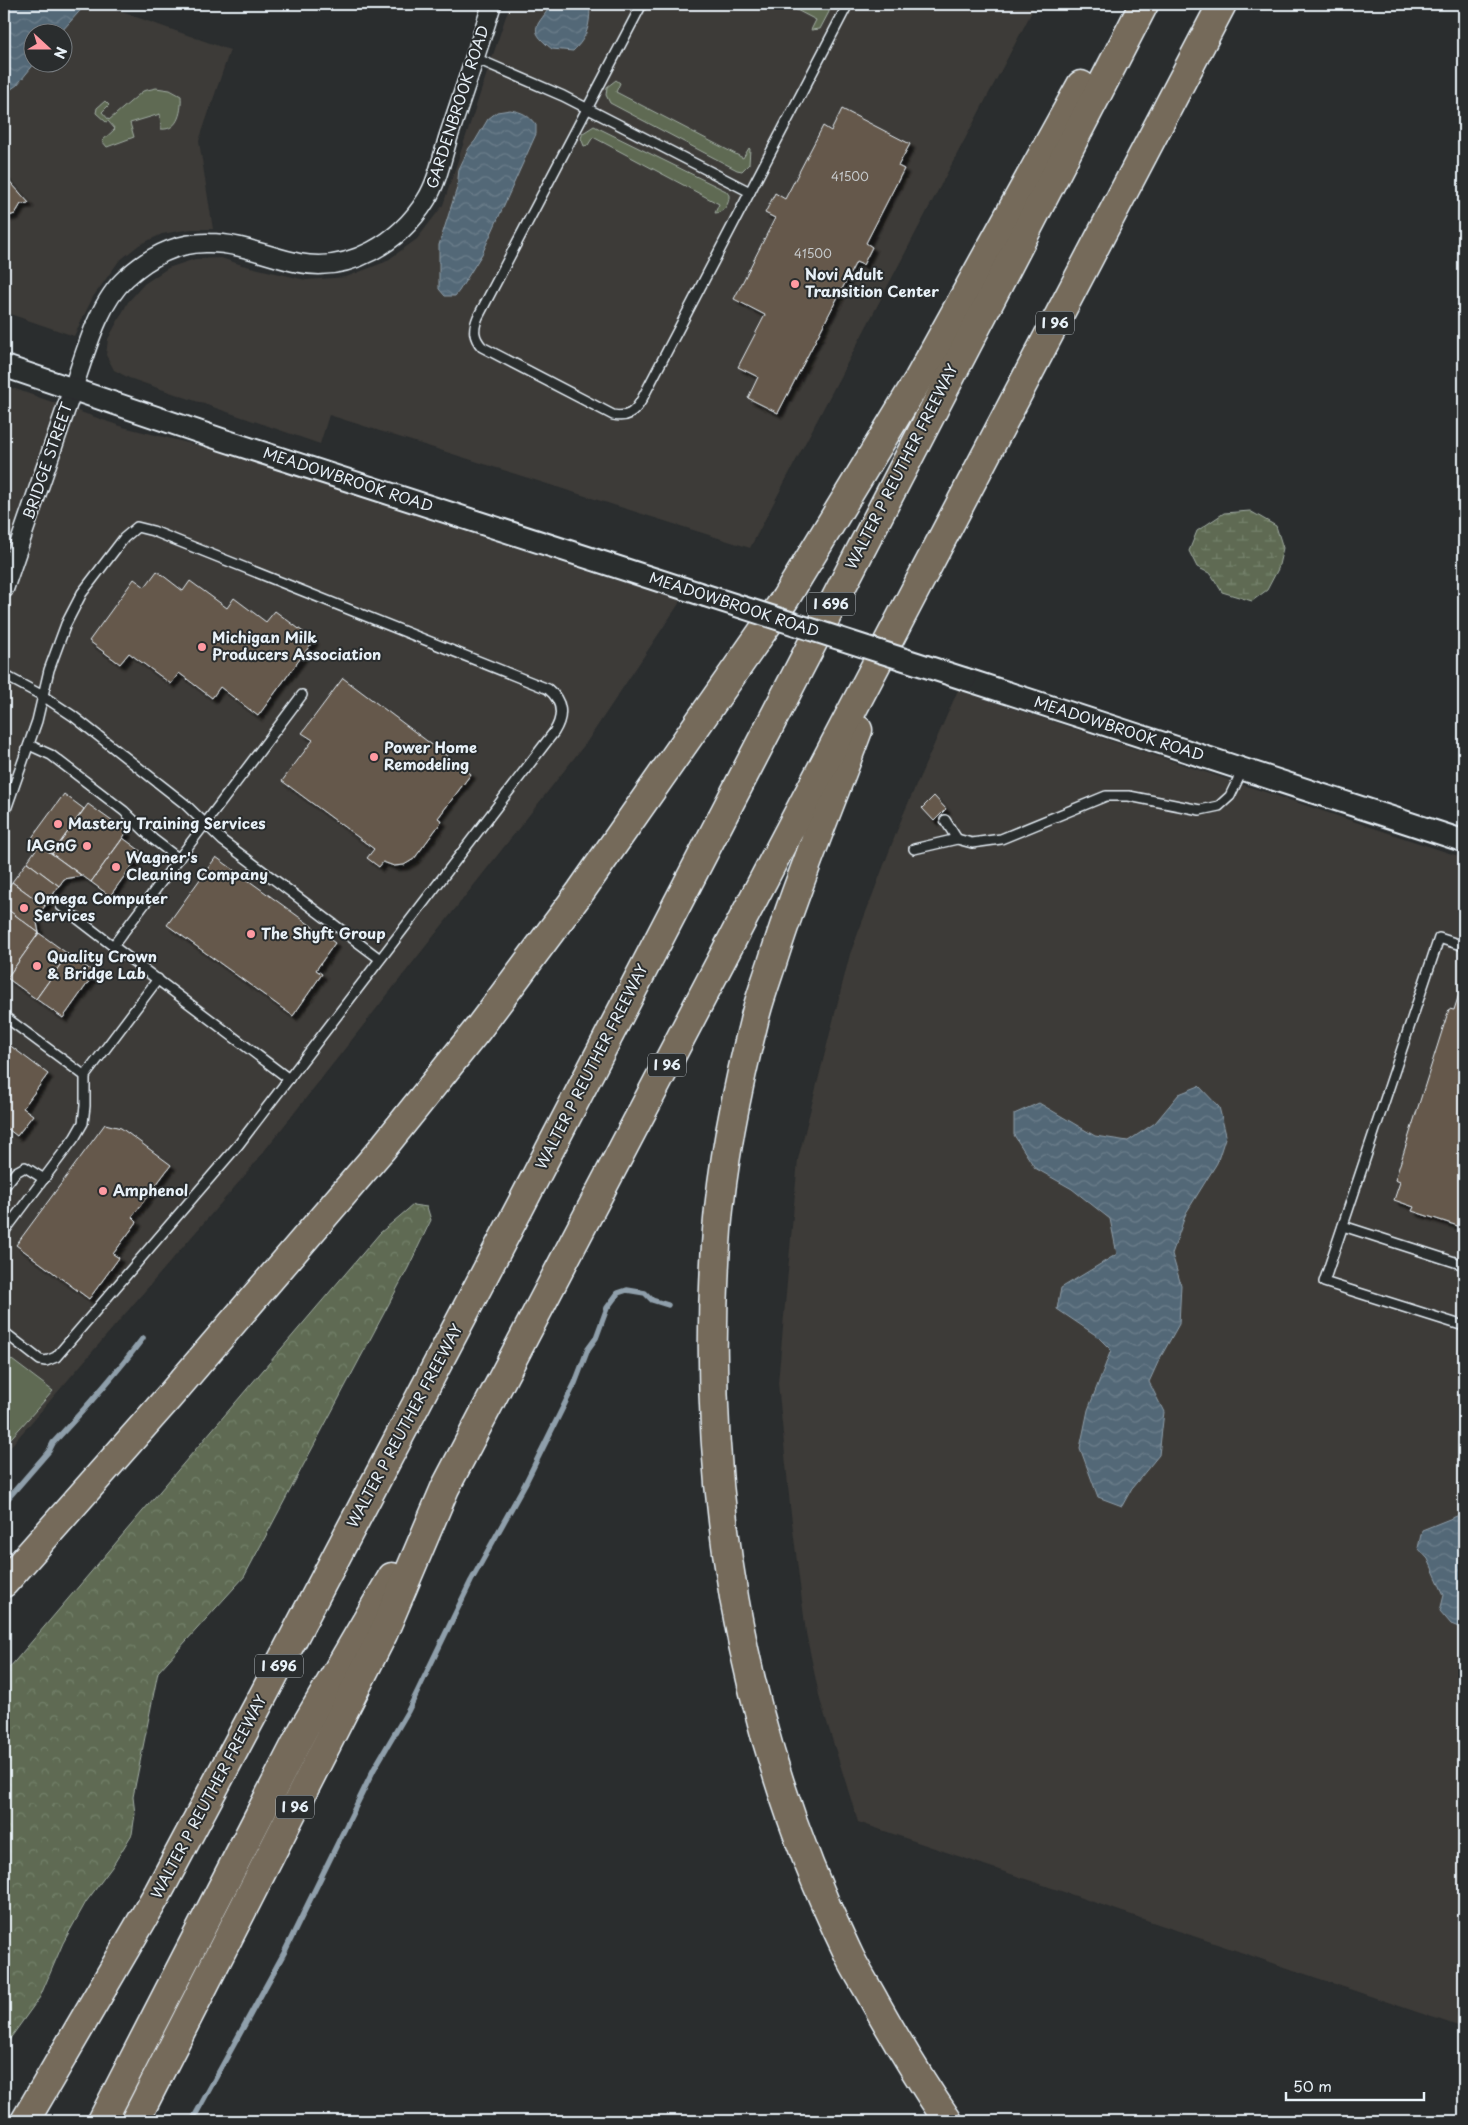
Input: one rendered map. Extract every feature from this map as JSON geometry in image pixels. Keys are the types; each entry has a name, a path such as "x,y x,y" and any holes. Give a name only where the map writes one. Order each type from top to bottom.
{"highway":[{"path":"4,1583 168,1398 381,1150 478,1029 581,891 725,687 800,574 918,380 1125,4"},
{"name":"WALTER P REUTHER FREEWAY","path":"25,2121 158,1893 264,1694 521,1205 1144,4"},
{"name":"I 96","path":"136,2121 382,1634 445,1488 1222,4"},
{"path":"888,642 855,741 785,921 756,1010 732,1123 717,1227 713,1328 714,1433 724,1544 744,1655 768,1744 797,1837 847,1952 913,2070 948,2121"},
{"path":"102,2121 303,1730 445,1488"}],"street":[{"name":"GARDENBROOK ROAD","path":"73,389 88,346 106,304 124,279 146,261 168,250 191,244 209,243 249,249 300,263 333,265 365,255 399,233 428,198 492,4"},
{"name":"MEADOWBROOK ROAD","path":"4,366 1464,841"},
{"name":"BRIDGE STREET","path":"4,589 73,389"}],"lane":[{"path":"642,4 478,317 474,333 477,342 491,352 613,415 621,416 629,415 636,410 641,401 848,4"},
{"path":"475,58 564,96 750,192"},
{"path":"4,815 29,745 54,656 75,604 124,538 138,527 162,534 548,689 558,699 560,705 560,718 557,726 239,1144 56,1358 46,1361 40,1360 4,1332"},
{"path":"4,675 43,696 73,716 178,798 223,840 380,960"},
{"path":"113,946 302,695"},
{"path":"29,745 51,755 124,811 153,839 179,859"},
{"path":"914,849 957,839 972,844 1002,839 1106,796 1130,796 1200,810 1218,806 1230,796 1243,768"},
{"path":"945,820 957,839"},
{"path":"61,906 289,1079"},
{"path":"1464,946 1439,938 1324,1282 1464,1326"},
{"path":"4,1232 75,1137 83,1123 85,1076 158,979"},
{"path":"4,1016 85,1076"},
{"path":"4,1187 16,1172 24,1166 44,1179"},
{"path":"1342,1226 1464,1265"}],"shaded area":[{"path":"4,4 99,4 230,50 199,141 213,229 191,229 162,234 139,245 119,261 93,297 74,336 4,312"},
{"path":"510,4 1036,4 750,548 329,415 320,444 129,378 114,370 106,355 108,339 128,302 144,284 168,268 195,259 221,258 242,265 306,280 346,277 385,262 417,239 443,205"},
{"path":"4,385 123,427 213,449 607,577 682,599 586,743 246,1174 4,1454"},
{"path":"958,690 1464,858 1464,2028 858,1822 820,1700 806,1633 790,1506 778,1383 798,1159 850,954 903,815"}],"green space":[{"path":"785,4 810,4 821,10 825,4 829,4 829,12 820,29 811,30 816,20"},
{"path":"616,80 620,83 616,92 743,158 749,148 749,164 742,171 737,170 610,103 606,95 607,87"},
{"path":"156,88 170,90 181,96 180,113 176,123 167,129 161,129 160,114 130,123 134,137 107,147 102,141 115,129 108,121 106,122 96,113 97,108 105,101 109,105 102,112 109,120 143,91"},
{"path":"594,126 726,191 729,195 727,205 723,210 715,213 719,204 593,137 588,145 584,146 581,138 583,133"},
{"path":"1250,511 1276,526 1283,548 1278,569 1267,590 1252,601 1222,592 1211,574 1197,567 1189,551 1197,531 1224,513"},
{"path":"413,1205 427,1207 431,1220 408,1268 244,1577 158,1672 133,1797 135,1814 132,1834 112,1867 86,1902 63,1943 40,1997 4,2047 4,1674 380,1233"},
{"path":"4,1354 53,1391 4,1446"}],"water":[{"path":"4,4 86,4 70,22 22,22 22,72 28,72 4,97"},
{"path":"551,4 590,4 587,30 582,41 573,51 552,49 538,36 536,31 539,22"},
{"path":"510,110 525,114 536,125 536,134 482,254 455,296 445,296 439,289 439,245 457,188 459,169 469,148 488,119 497,112"},
{"path":"1199,1086 1219,1107 1226,1135 1217,1163 1186,1213 1172,1254 1181,1285 1179,1324 1149,1382 1164,1412 1159,1455 1132,1488 1122,1506 1098,1497 1080,1448 1088,1410 1111,1350 1097,1336 1057,1309 1061,1288 1117,1254 1110,1219 1072,1189 1035,1168 1014,1135 1014,1114 1039,1103 1095,1136 1128,1141 1155,1123 1179,1094"},
{"path":"1464,1514 1464,1629 1451,1624 1440,1611 1444,1595 1428,1559 1418,1548 1422,1530"}],"building":[{"path":"842,109 910,144 898,166 904,169 866,243 872,247 863,265 856,262 778,413 748,398 758,377 738,367 765,315 734,299 775,218 765,213 775,193 785,199 823,126 831,131"},
{"path":"4,175 29,203 21,204 15,214 9,216 4,216"},
{"name":"Michigan Milk Producers Association","path":"157,571 183,591 190,581 227,608 234,598 266,622 275,611 314,640 258,716 220,687 212,698 179,673 171,684 129,653 120,664 89,641 134,579 145,587"},
{"name":"Power Home Remodeling","path":"343,678 471,774 438,818 442,821 414,859 404,865 394,866 383,862 379,867 367,858 374,849 282,781 313,740 302,733"},
{"name":"Mastery Training Services","path":"64,794 84,809 52,854 31,839"},
{"path":"934,796 946,809 934,821 922,808"},
{"name":"IAGnG","path":"88,804 127,832 91,882 52,854"},
{"name":"Wagner's Cleaning Company","path":"123,838 142,852 110,896 91,882"},
{"path":"39,845 82,876 64,879 59,886 27,862"},
{"name":"The Shyft Group","path":"216,857 335,943 316,970 322,974 293,1016 167,925"},
{"path":"27,862 59,886 45,906 12,882"},
{"name":"Omega Computer Services","path":"12,882 45,906 36,917 39,933 4,907 4,894"},
{"path":"7,909 39,933 7,978 4,975 4,914"},
{"name":"Quality Crown & Bridge Lab","path":"39,933 68,954 36,999 7,978"},
{"path":"68,954 95,973 63,1018 36,999"},
{"path":"1460,991 1464,992 1464,1228 1412,1211 1414,1207 1394,1200 1400,1182 1395,1180 1449,1009 1454,1010"},
{"path":"4,1041 48,1074 23,1108 33,1115 17,1136 4,1126"},
{"name":"Amphenol","path":"105,1124 121,1128 171,1165 132,1217 137,1222 113,1254 119,1258 89,1299 16,1245"},
{"path":"4,1162 10,1167 4,1175"}],"waterway":[{"path":"192,2121 284,1953 374,1769 408,1711 471,1581 525,1484 575,1383 588,1349 596,1338 607,1308 618,1293 627,1290 645,1293 652,1300 668,1305"},
{"path":"4,1503 49,1451 53,1443 111,1379 143,1338"}],"place":[{"name":"Novi Adult Transition Center","path":"795,284"},
{"name":"Michigan Milk Producers Association","path":"202,647"},
{"name":"Power Home Remodeling","path":"374,757"},
{"name":"Mastery Training Services","path":"58,824"},
{"name":"IAGnG","path":"87,846"},
{"name":"Wagner's Cleaning Company","path":"116,867"},
{"name":"Omega Computer Services","path":"24,908"},
{"name":"The Shyft Group","path":"251,934"},
{"name":"Quality Crown & Bridge Lab","path":"37,966"},
{"name":"Amphenol","path":"103,1191"}]}
